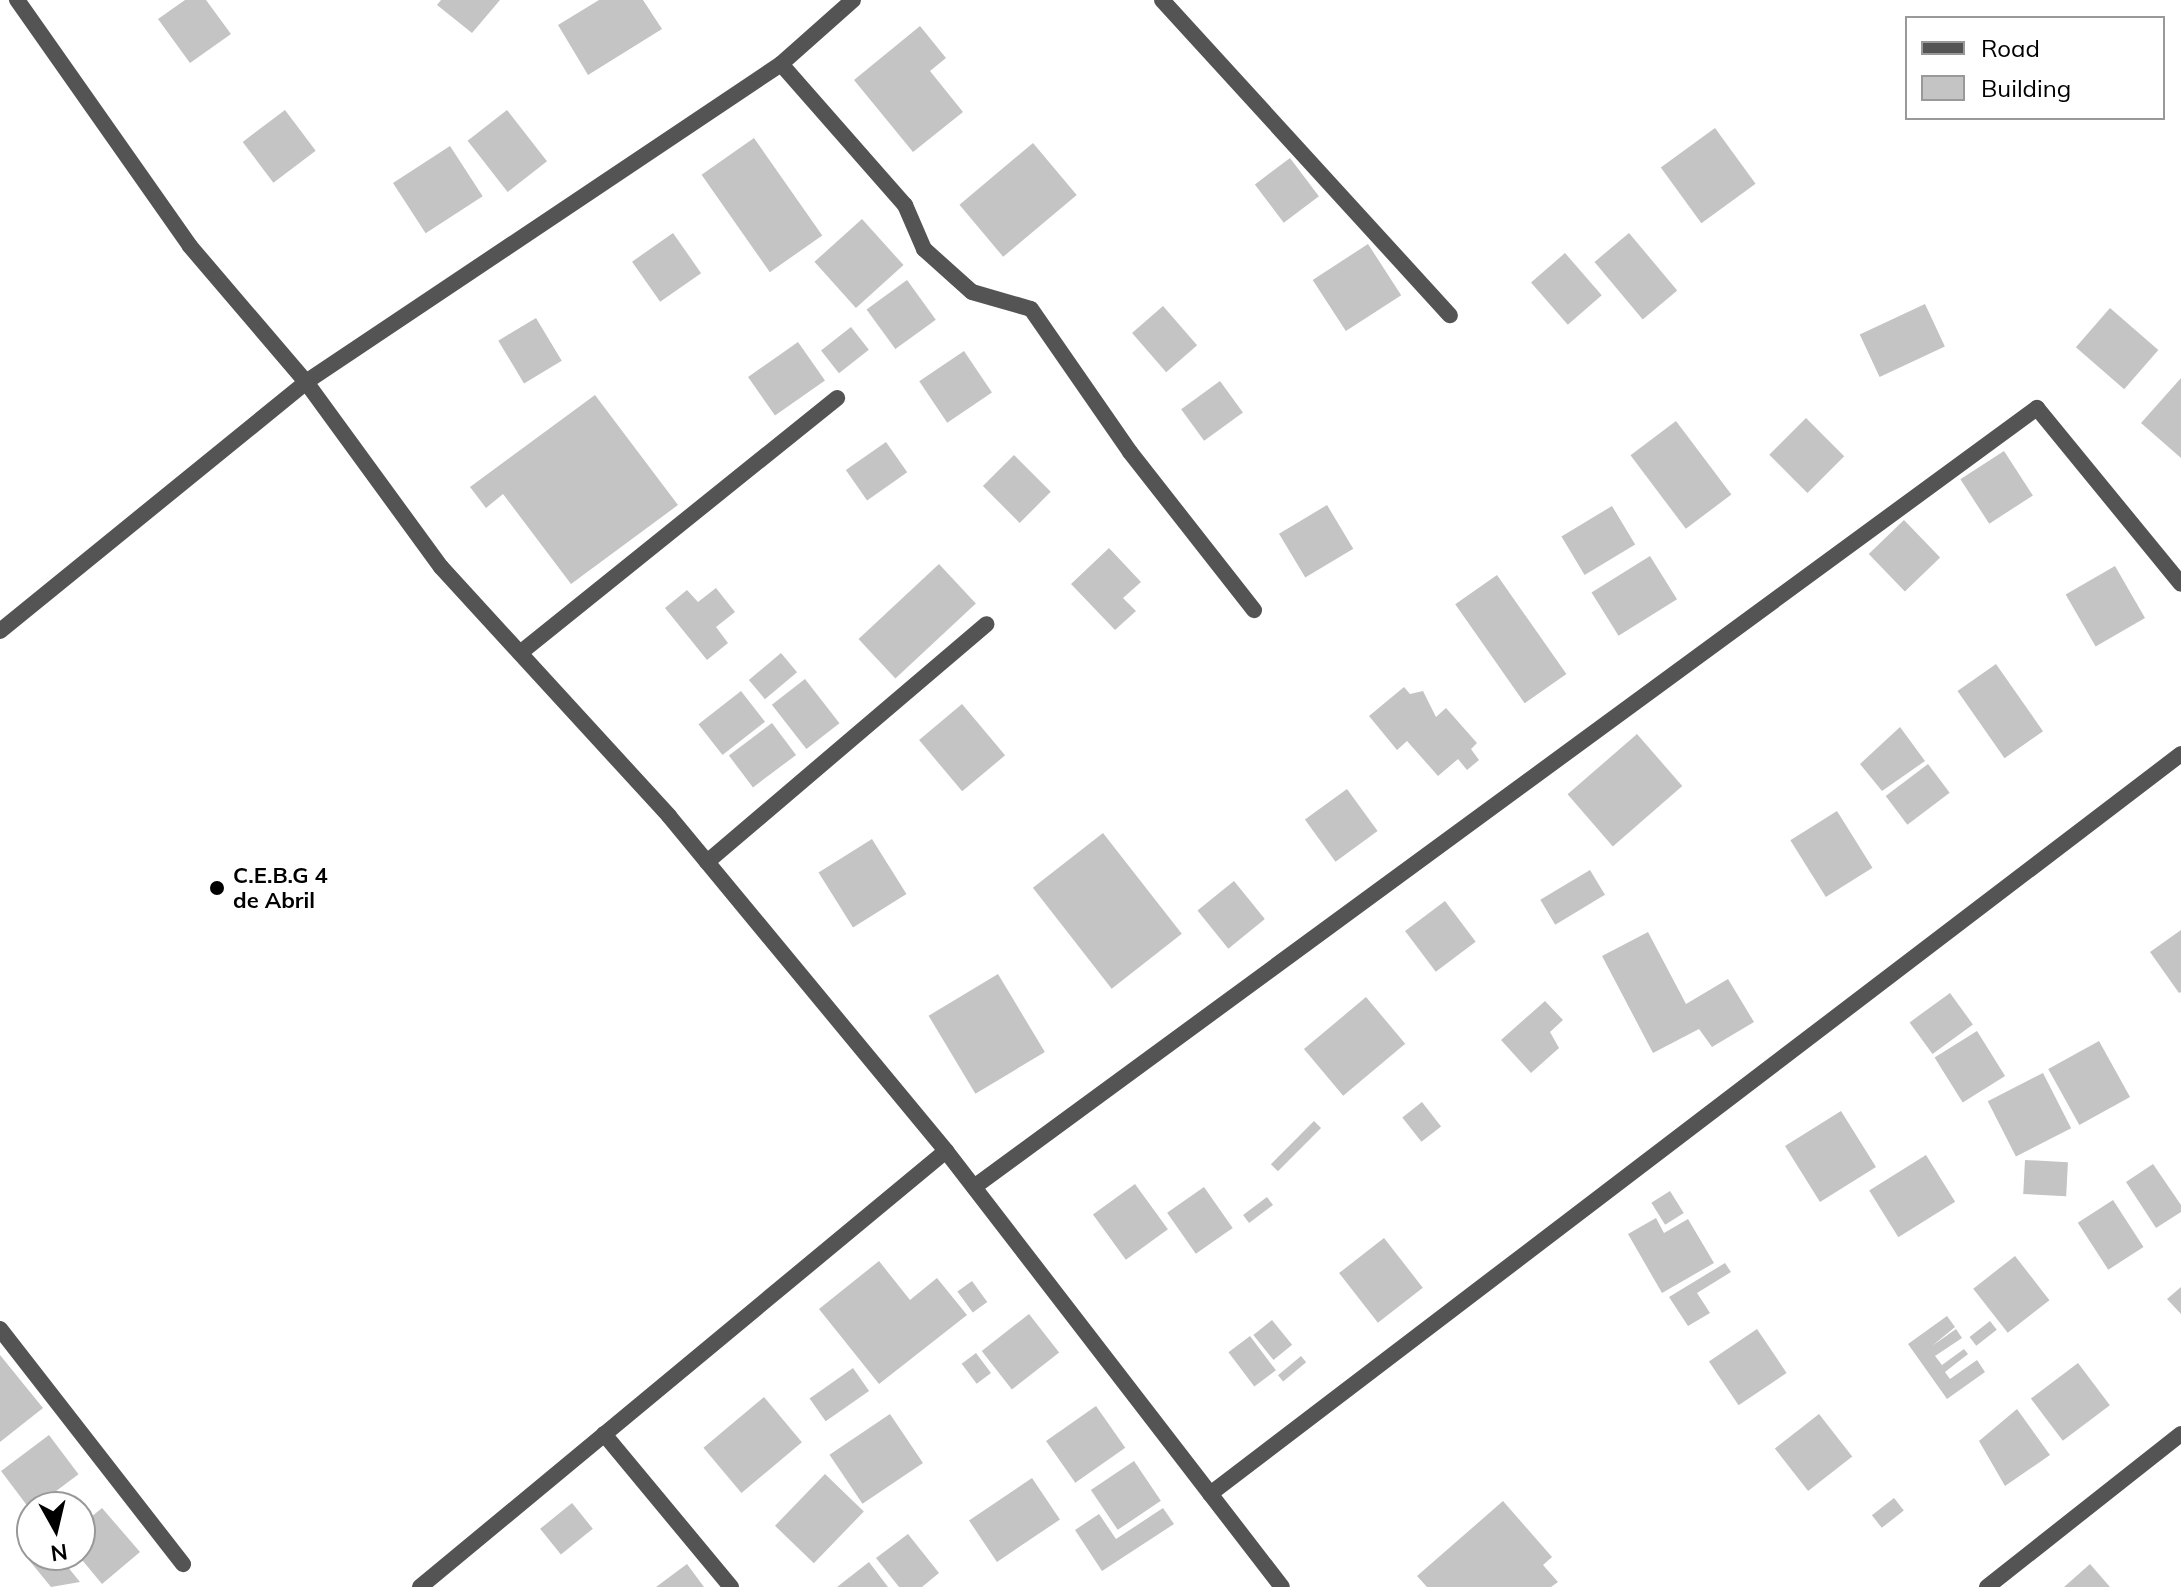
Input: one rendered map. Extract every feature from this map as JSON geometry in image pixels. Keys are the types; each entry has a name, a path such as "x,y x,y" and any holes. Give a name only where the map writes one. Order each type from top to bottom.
{"street":[{"path":"17,0 190,246 306,382 441,567 707,862 946,1151 1282,1587"},
{"path":"0,631 306,382 781,64 853,0"},
{"path":"1162,0 1450,315"},
{"path":"781,64 905,205 924,249 972,292 1031,309 1130,452 1254,610"},
{"path":"520,653 837,398"},
{"path":"974,1187 2037,408 2181,584"},
{"path":"707,862 987,624"},
{"path":"1210,1494 2181,754"},
{"path":"420,1587 946,1151"},
{"path":"0,1329 183,1564"},
{"path":"604,1434 731,1587"},
{"path":"1987,1587 2181,1434"}],"building":[{"path":"185,0 206,0 231,34 190,63 158,19"},
{"path":"441,0 500,0 472,33 437,5"},
{"path":"599,0 643,0 662,29 588,75 558,25"},
{"path":"920,26 946,58 930,71 963,112 913,152 854,80"},
{"path":"285,110 316,151 273,183 243,142"},
{"path":"507,110 547,161 508,192 468,141"},
{"path":"1715,128 1756,184 1701,223 1661,167"},
{"path":"754,138 822,235 770,272 702,175"},
{"path":"1033,143 1077,195 1003,257 959,205"},
{"path":"450,146 483,196 426,233 393,183"},
{"path":"1290,158 1319,196 1284,223 1255,184"},
{"path":"862,219 903,265 856,308 814,262"},
{"path":"673,233 701,273 660,302 632,262"},
{"path":"1629,233 1677,290 1643,319 1595,262"},
{"path":"1368,244 1401,295 1346,331 1313,280"},
{"path":"1565,253 1602,295 1568,325 1531,283"},
{"path":"907,280 936,320 895,349 867,309"},
{"path":"1925,304 1945,347 1880,377 1860,334"},
{"path":"1163,306 1197,345 1166,372 1132,333"},
{"path":"2110,308 2158,350 2124,389 2076,347"},
{"path":"536,318 562,361 524,384 498,341"},
{"path":"851,327 869,350 839,373 821,350"},
{"path":"798,342 825,381 775,415 748,377"},
{"path":"964,351 992,392 947,423 919,381"},
{"path":"2181,378 2181,458 2141,423"},
{"path":"1220,381 1243,413 1204,441 1181,409"},
{"path":"595,395 678,505 571,584 503,494 486,508 470,487"},
{"path":"1806,418 1844,456 1807,493 1769,455"},
{"path":"1676,421 1731,494 1686,529 1630,455"},
{"path":"886,442 907,472 867,500 846,470"},
{"path":"2004,451 2033,495 1989,524 1960,479"},
{"path":"1014,455 1051,492 1020,523 983,486"},
{"path":"1327,505 1353,549 1305,578 1279,534"},
{"path":"1612,506 1635,545 1585,575 1561,536"},
{"path":"1904,520 1940,557 1905,591 1869,554"},
{"path":"1109,548 1141,582 1123,598 1136,611 1115,630 1071,584"},
{"path":"1650,556 1677,599 1619,636 1591,593"},
{"path":"939,564 976,603 895,679 859,639"},
{"path":"2115,566 2145,618 2096,646 2066,594"},
{"path":"1497,575 1566,674 1525,703 1455,604"},
{"path":"716,588 735,612 716,627 728,643 707,660 665,608 687,590 698,602"},
{"path":"781,653 797,672 765,699 749,680"},
{"path":"1996,664 2043,731 2005,758 1957,691"},
{"path":"805,679 839,723 806,749 772,705"},
{"path":"1404,687 1410,694 1423,691 1436,717 1446,708 1477,743 1471,749 1479,760 1467,770 1458,759 1438,776 1407,741 1397,750 1369,716"},
{"path":"741,691 765,722 722,755 698,724"},
{"path":"962,704 1005,755 962,791 919,740"},
{"path":"772,723 796,755 753,787 729,755"},
{"path":"1900,727 1925,761 1882,791 1860,764"},
{"path":"1637,734 1682,786 1613,846 1568,794"},
{"path":"1928,764 1950,793 1907,825 1886,796"},
{"path":"1347,789 1378,831 1335,862 1305,820"},
{"path":"1837,811 1873,868 1826,897 1790,840"},
{"path":"1103,833 1182,934 1112,989 1033,888"},
{"path":"872,839 906,894 853,928 819,872"},
{"path":"1590,870 1605,895 1555,925 1540,900"},
{"path":"1234,881 1265,919 1228,949 1197,911"},
{"path":"1445,901 1476,942 1436,972 1405,931"},
{"path":"2181,930 2181,992 2179,993 2150,952"},
{"path":"1648,932 1686,1004 1728,979 1754,1022 1712,1047 1699,1029 1653,1053 1602,956"},
{"path":"998,974 1045,1052 975,1094 929,1016"},
{"path":"1950,993 1973,1025 1932,1054 1910,1022"},
{"path":"1366,997 1405,1044 1343,1096 1304,1049"},
{"path":"1545,1001 1563,1020 1550,1032 1559,1048 1531,1073 1501,1040"},
{"path":"1977,1031 2005,1076 1963,1102 1935,1057"},
{"path":"2099,1041 2130,1097 2079,1125 2048,1069"},
{"path":"2043,1073 2071,1128 2016,1156 1988,1101"},
{"path":"1422,1102 1441,1126 1421,1142 1402,1117"},
{"path":"1841,1111 1876,1167 1820,1202 1785,1146"},
{"path":"1314,1121 1321,1128 1278,1171 1271,1164"},
{"path":"1926,1155 1955,1202 1898,1237 1869,1191"},
{"path":"2025,1160 2068,1162 2066,1196 2023,1194"},
{"path":"2153,1164 2181,1205 2181,1212 2156,1228 2126,1182"},
{"path":"1135,1184 1168,1229 1126,1260 1093,1215"},
{"path":"1204,1187 1233,1228 1196,1254 1167,1213"},
{"path":"1670,1191 1684,1213 1665,1225 1651,1203"},
{"path":"1267,1197 1273,1205 1249,1223 1243,1215"},
{"path":"2113,1200 2143,1247 2108,1270 2078,1223"},
{"path":"1656,1218 1664,1233 1688,1219 1714,1263 1662,1293 1628,1234"},
{"path":"1384,1238 1423,1288 1378,1323 1339,1273"},
{"path":"2015,1256 2049,1300 2008,1333 1973,1289"},
{"path":"879,1261 910,1300 937,1278 967,1315 879,1384 819,1309"},
{"path":"1725,1263 1731,1272 1697,1293 1710,1313 1688,1326 1669,1297"},
{"path":"972,1281 987,1302 973,1313 957,1292"},
{"path":"2181,1287 2181,1314 2167,1299"},
{"path":"1029,1314 1059,1353 1012,1390 982,1351"},
{"path":"1947,1316 1955,1327 1932,1346 1956,1329 1962,1338 1935,1356 1942,1365 1964,1349 1968,1354 1945,1372 1950,1379 1977,1360 1985,1372 1947,1399 1908,1344"},
{"path":"1272,1320 1292,1345 1273,1360 1253,1335"},
{"path":"1990,1321 1997,1330 1976,1346 1970,1337"},
{"path":"1757,1329 1787,1373 1739,1405 1709,1361"},
{"path":"1250,1336 1276,1370 1254,1387 1228,1352"},
{"path":"976,1353 991,1373 977,1384 962,1364"},
{"path":"0,1355 43,1408 0,1442"},
{"path":"1301,1356 1306,1362 1283,1381 1278,1375"},
{"path":"2078,1363 2110,1405 2063,1441 2031,1399"},
{"path":"853,1368 869,1391 826,1421 810,1398"},
{"path":"764,1397 802,1442 741,1493 703,1448"},
{"path":"1096,1406 1125,1448 1075,1483 1046,1441"},
{"path":"2017,1409 2050,1455 2005,1486 1979,1441"},
{"path":"890,1414 923,1463 862,1504 829,1455"},
{"path":"1819,1414 1852,1457 1808,1491 1775,1448"},
{"path":"49,1435 78,1474 56,1491 16,1491 1,1471"},
{"path":"1134,1461 1161,1501 1118,1530 1091,1490"},
{"path":"825,1474 864,1512 814,1563 775,1526"},
{"path":"1032,1478 1060,1519 997,1562 969,1520"},
{"path":"1894,1498 1904,1511 1882,1528 1872,1515"},
{"path":"1503,1501 1552,1557 1543,1565 1558,1582 1551,1587 1427,1587 1417,1576"},
{"path":"572,1503 593,1529 561,1554 540,1529"},
{"path":"102,1508 140,1552 102,1584 91,1571 96,1571 96,1513"},
{"path":"1163,1508 1174,1524 1102,1571 1075,1530 1099,1514 1116,1539"},
{"path":"908,1534 939,1573 922,1587 899,1587 876,1558"},
{"path":"869,1562 888,1587 837,1587"},
{"path":"687,1564 704,1587 656,1587"},
{"path":"2090,1564 2110,1587 2064,1587"},
{"path":"38,1571 71,1571 80,1582 51,1587"}],"place":[{"name":"C.E.B.G 4 de Abril","path":"217,888"}]}
